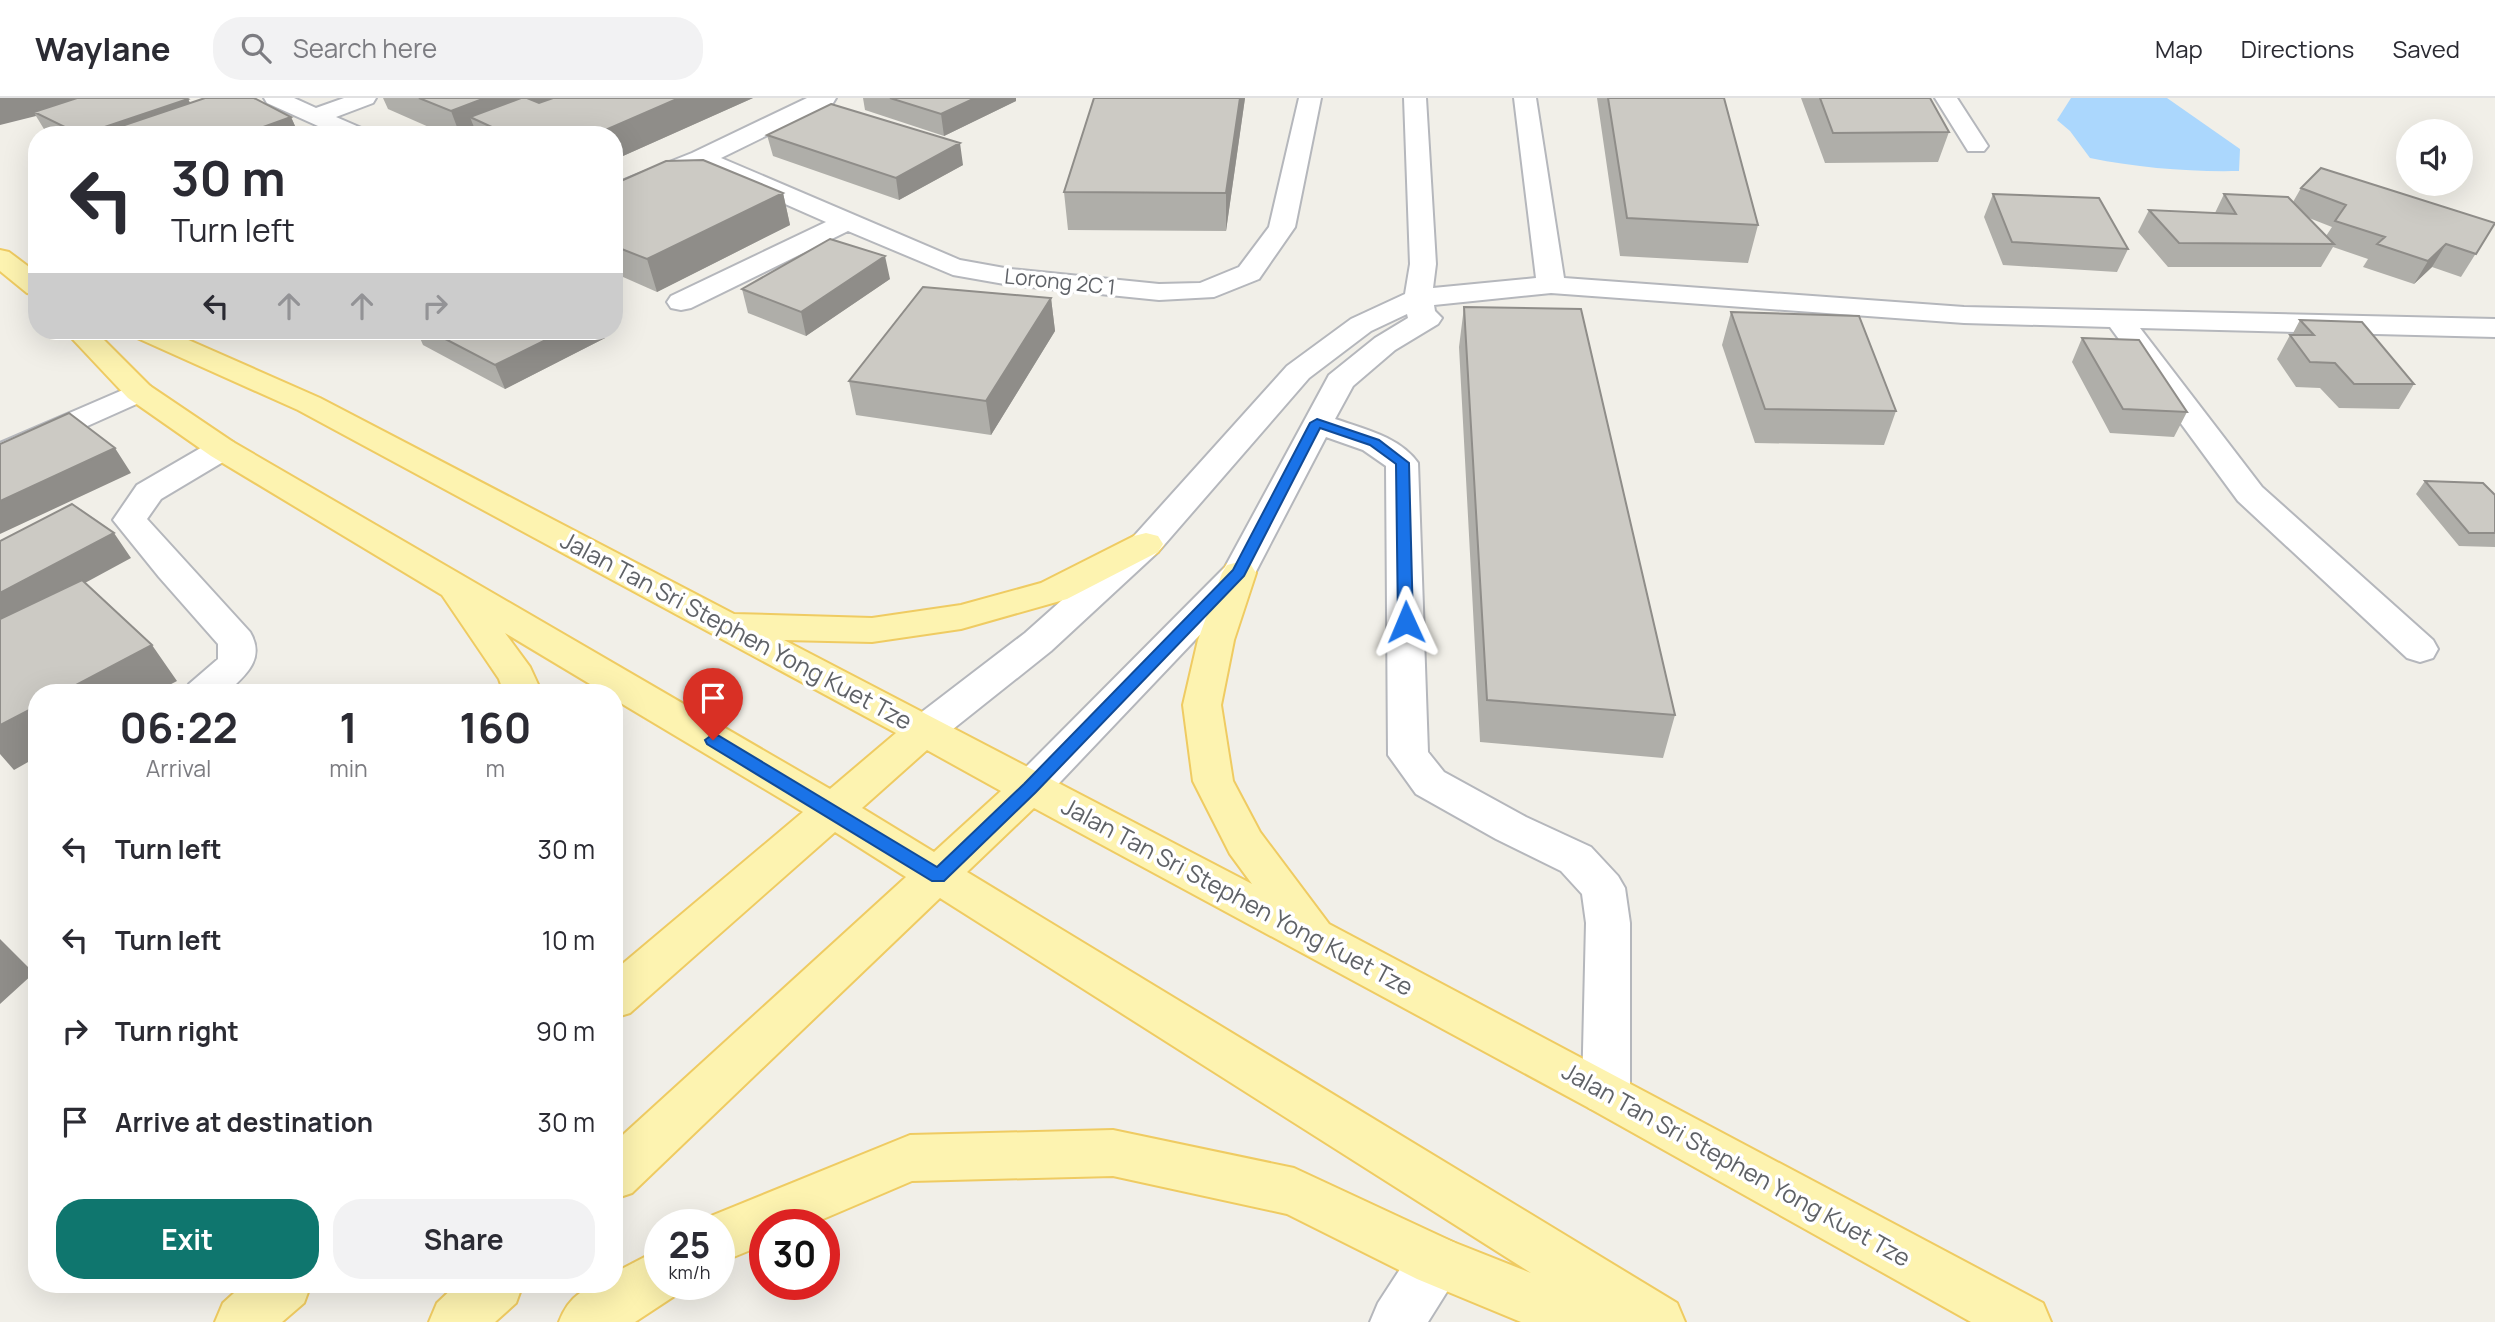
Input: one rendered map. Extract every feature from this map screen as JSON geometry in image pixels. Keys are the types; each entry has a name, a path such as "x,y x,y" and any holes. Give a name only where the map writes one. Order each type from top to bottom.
{"main road":[{"path":"0,258 28,279"},
{"path":"88,340 139,392 222,450 620,684"},
{"name":"Jalan Tan Sri Stephen Yong Kuet Tze","path":"165,340 309,404 1606,1093 2024,1322"},
{"path":"725,626 872,630 961,617 1054,591 1146,544"},
{"path":"1239,573 1216,640 1202,705 1213,781 1245,843 1317,940"},
{"path":"451,584 517,676 520,684"},
{"path":"623,686 832,810 1658,1322"},
{"path":"623,991 924,731"},
{"path":"623,1168 1030,788"},
{"path":"735,1231 910,1158 1113,1153 1294,1192 1436,1261 1587,1322"},
{"path":"586,1322 644,1285"},
{"path":"213,1322 240,1293"},
{"path":"242,1322 275,1293"},
{"path":"456,1322 487,1293"}],"street":[{"path":"275,98 338,126"},
{"path":"316,116 365,98"},
{"path":"623,190 701,158 825,98"},
{"name":"Lorong 2C 1","path":"701,158 953,267 1010,278 1145,290 1204,291 1249,273 1282,227 1310,98"},
{"path":"1030,788 1239,573 1340,381 1385,344 1420,309 1423,264 1415,98"},
{"path":"1525,98 1551,285"},
{"path":"1947,98 1976,146"},
{"path":"681,303 848,221"},
{"path":"924,731 1038,642 1146,544 1298,372 1361,326 1420,309 1451,309 1551,285 1964,315 2495,328"},
{"path":"2118,318 2250,494 2420,649"},
{"path":"0,455 139,392"},
{"path":"1317,423 1374,443 1402,463 1408,755 1430,783 1511,828 1576,859 1603,888 1608,923 1606,1093"},
{"path":"213,684 236,664 237,641 171,569 131,520 149,492 222,450"},
{"path":"1397,1322 1436,1261"}],"water":[{"path":"2071,98 2167,98 2240,149 2239,171 2164,169 2090,158 2070,131 2057,120"}],"building":[{"path":"77,98 188,99 108,126 63,126 34,112"},
{"path":"205,98 254,98 291,117 266,126 122,126"},
{"path":"419,98 485,98 451,111"},
{"path":"521,98 539,103 553,98 679,98 615,126 490,126 470,117"},
{"path":"890,98 975,98 941,114"},
{"path":"1094,98 1240,98 1226,193 1064,192"},
{"path":"1608,98 1724,98 1758,225 1627,218"},
{"path":"1820,98 1930,98 1949,132 1833,133"},
{"path":"831,104 960,143 896,178 767,135"},
{"path":"703,160 783,193 647,259 623,250 623,180 666,161"},
{"path":"2321,168 2396,192 2396,196 2410,196 2495,223 2476,254 2446,244 2428,261 2377,244 2385,237 2335,221 2346,205 2301,188"},
{"path":"1993,194 2099,198 2128,249 2012,242"},
{"path":"2224,194 2288,197 2334,244 2179,243 2149,210 2236,214"},
{"path":"830,239 885,256 801,312 742,289"},
{"path":"923,287 1051,298 986,401 849,381"},
{"path":"1464,307 1581,309 1675,715 1487,700"},
{"path":"1731,312 1859,316 1896,411 1765,409"},
{"path":"2300,320 2362,322 2414,384 2354,384 2335,363 2310,362 2290,335 2314,335"},
{"path":"2082,338 2139,340 2187,412 2123,409"},
{"path":"447,340 546,340 495,365"},
{"path":"69,413 115,448 0,501 0,444"},
{"path":"2425,481 2483,483 2495,495 2495,533 2469,533"},
{"path":"72,504 114,533 0,593 0,541"},
{"path":"82,580 152,645 78,684 28,684 28,711 0,725 0,619"}],"route":[{"path":"713,740 938,876 1030,788 1239,573 1317,423 1374,443 1402,463 1406,622"}]}
